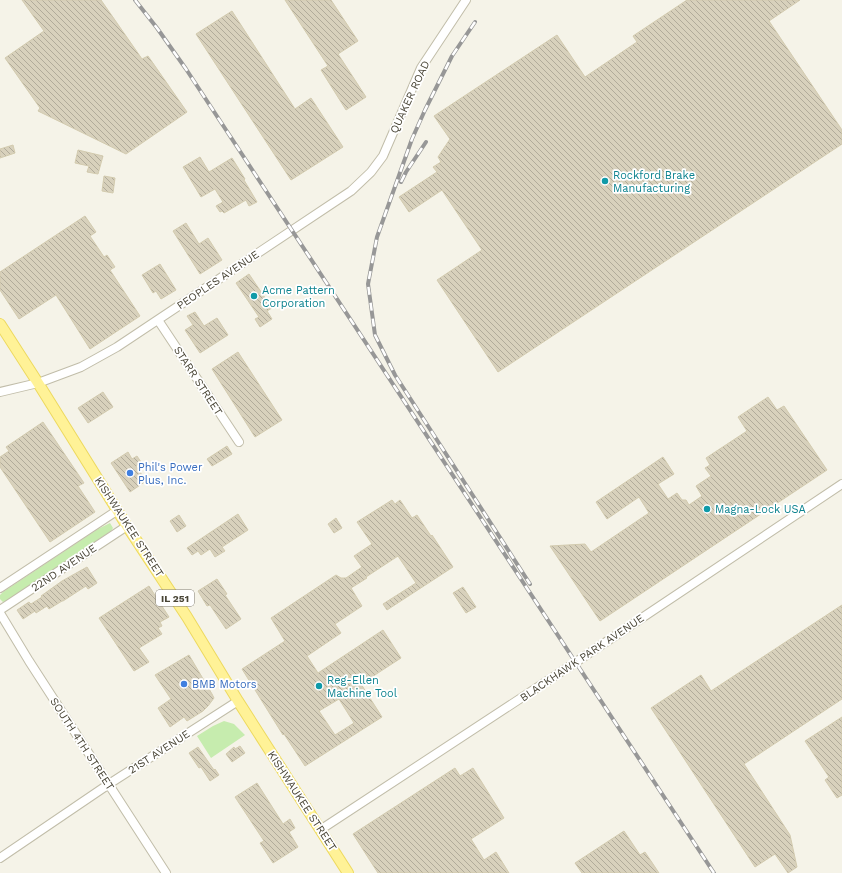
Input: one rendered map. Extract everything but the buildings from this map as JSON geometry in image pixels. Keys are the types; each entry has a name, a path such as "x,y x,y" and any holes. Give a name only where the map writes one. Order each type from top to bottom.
{"main road":[{"name":"KISHWAUKEE STREET","path":"0,324 348,873"}],"street":[{"name":"QUAKER ROAD","path":"383,156 421,68 466,0"},
{"name":"PEOPLES AVENUE","path":"0,392 38,383 81,367 117,347 352,191 371,172 383,156"},
{"name":"STARR STREET","path":"158,320 239,442"},
{"name":"BLACKHAWK PARK AVENUE","path":"320,830 576,662 842,484"},
{"name":"22ND AVENUE","path":"0,588 118,510"},
{"name":"22ND AVENUE","path":"0,610 127,526"},
{"name":"SOUTH 4TH STREET","path":"0,613 29,661 166,873"},
{"name":"21ST AVENUE","path":"0,858 108,784 238,701"}],"green space":[{"path":"110,523 113,528 111,531 6,601 3,602 0,599 0,595 3,592 98,529"},
{"path":"224,721 234,724 245,735 211,758 197,736"}],"railway":[{"path":"135,0 186,69 714,873"},
{"path":"475,22 452,56 412,139 377,237 368,284 375,335 395,375 530,584"},
{"path":"401,182 426,142"}],"place":[{"name":"Rockford Brake Manufacturing","path":"605,181"},
{"name":"Acme Pattern Corporation","path":"254,296"},
{"name":"Phil's Power Plus, Inc.","path":"130,473"},
{"name":"Magna-Lock USA","path":"707,509"},
{"name":"BMB Motors","path":"184,684"},
{"name":"Reg-Ellen Machine Tool","path":"319,686"}]}
